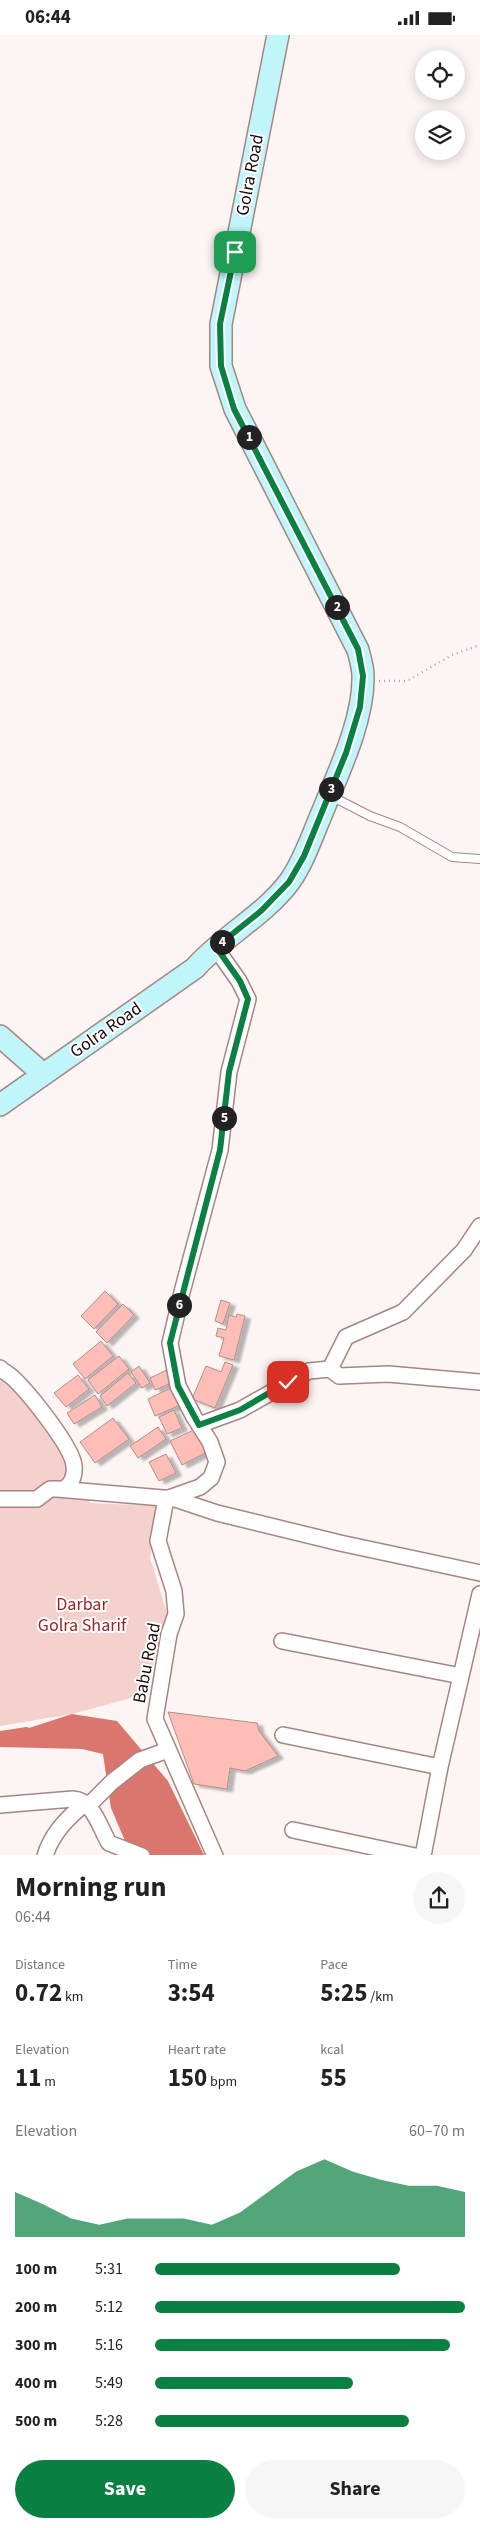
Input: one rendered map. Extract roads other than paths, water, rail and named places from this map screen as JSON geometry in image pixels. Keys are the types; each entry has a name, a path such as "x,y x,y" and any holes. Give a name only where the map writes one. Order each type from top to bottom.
{"street":[{"name":"Golra Road","path":"0,1105 40,1070 194,955 212,949 261,911 289,882 304,856 329,795 349,744 360,707 363,680 358,649 234,409 221,366 220,324 278,35"},
{"path":"166,1499 200,1487 211,1478 217,1463 210,1442 178,1386 170,1343 220,1150 229,1072 248,999 240,981 212,949"},
{"path":"0,1036 40,1070"},
{"name":"Golra Road","path":"0,1091 40,1070"},
{"path":"330,1369 346,1337 403,1312 464,1250 480,1227"},
{"path":"0,1369 12,1377 35,1402 70,1452 74,1464 72,1481 64,1489"},
{"path":"199,1425 240,1410 309,1371 330,1369 339,1376 388,1375 480,1382"},
{"path":"0,1499 37,1499 50,1489 175,1499 218,1513 340,1543 480,1573"},
{"name":"Babu Road","path":"166,1499 158,1541 174,1591 176,1614 169,1634 155,1719 215,1855"},
{"path":"423,1855 440,1767 480,1594"},
{"path":"282,1641 461,1676"},
{"path":"283,1735 440,1767"},
{"path":"45,1855 51,1842 60,1830 112,1782 140,1760 168,1750"},
{"path":"0,1805 72,1799 87,1804 109,1843 142,1855"},
{"path":"293,1831 416,1855"}],"lane":[{"path":"329,795 370,816 400,827 452,857 480,859"}],"waterway":[{"path":"0,1733 27,1729"}],"park label":[{"name":"Darbar Golra Sharif","path":"82,1614"}]}
